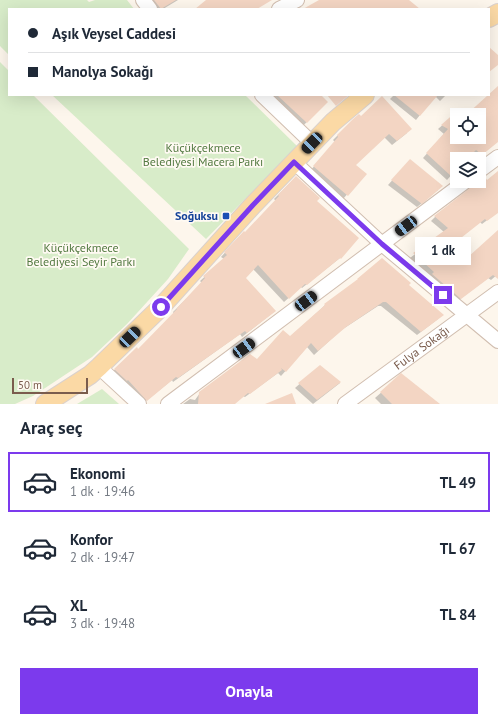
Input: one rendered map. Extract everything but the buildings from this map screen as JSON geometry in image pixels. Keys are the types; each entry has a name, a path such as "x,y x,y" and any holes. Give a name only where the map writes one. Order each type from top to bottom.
{"main road":[{"path":"45,404 90,375 99,367 161,307 253,205 312,143 333,122 364,96"}],"street":[{"path":"143,0 149,8"},
{"path":"281,8 296,0"},
{"path":"263,96 312,143"},
{"path":"486,166 498,157"},
{"path":"294,162 382,244 498,341"},
{"path":"168,404 457,188"},
{"name":"Fulya Sokağı","path":"345,404 498,292"},
{"path":"99,367 139,404"}],"green space":[{"path":"0,0 87,0 89,2 95,0 127,0 133,8 8,8 8,54 0,46"},
{"name":"Küçükçekmece Belediyesi Seyir Parkı","path":"0,62 8,70 8,96 34,96 189,249 168,279 127,324 92,357 33,396 15,404 0,404"},
{"name":"Küçükçekmece Belediyesi Macera Parkı","path":"53,96 246,96 297,146 206,239"},
{"path":"102,389 119,404 77,404"}],"place":[{"name":"Soğuksu","path":"226,216"}],"route":[{"path":"161,307 294,162 382,244 443,295"}]}
